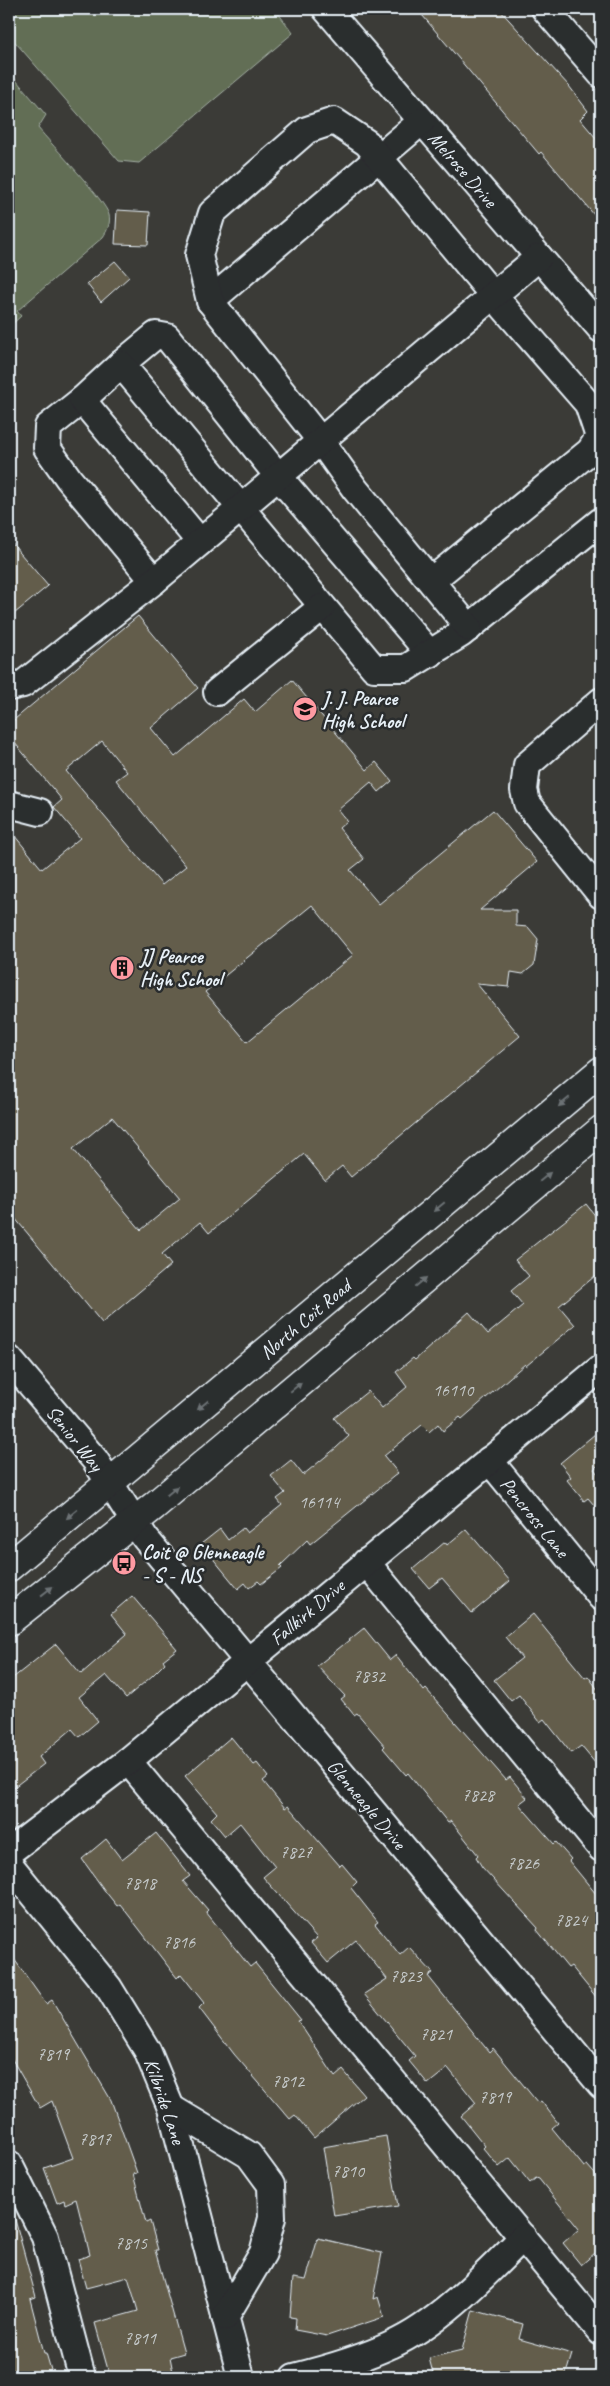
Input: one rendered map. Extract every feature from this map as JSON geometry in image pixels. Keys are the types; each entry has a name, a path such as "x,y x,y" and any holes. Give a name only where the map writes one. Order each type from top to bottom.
{"main road":[{"name":"North Coit Road","path":"9,1567 601,1071"},
{"path":"9,1621 134,1522 601,1130"}],"street":[{"name":"Melrose Drive","path":"326,9 601,329"},
{"path":"545,9 601,74"},
{"path":"431,582 590,451 599,437 588,404 493,295 367,143 334,121 307,130 212,213 200,255 210,301 320,440 355,489 431,582 469,628"},
{"path":"210,301 380,159 422,121"},
{"path":"9,687 23,684 154,581 539,257"},
{"path":"154,581 69,479 47,448 48,427 156,335 167,337 278,476 430,654"},
{"path":"121,364 374,668 406,668 430,654 469,628 601,521"},
{"path":"82,400 200,542"},
{"path":"217,692 322,606"},
{"path":"601,701 527,765 524,784 527,803 601,895"},
{"path":"9,804 40,812"},
{"name":"Fallkirk Drive","path":"9,1852 128,1761 601,1368"},
{"name":"Senior Way","path":"13,1374 95,1460 134,1522"},
{"name":"Pencross Lane","path":"489,1460 601,1597"},
{"name":"Glenneagle Drive","path":"134,1522 601,2085"},
{"path":"366,1562 601,1848"},
{"path":"128,1761 601,2332"},
{"name":"Kilbride Lane","path":"9,1864 109,1988 146,2050 171,2108 241,2377"},
{"path":"171,2108 249,2155 271,2185 272,2218 262,2252 225,2317"},
{"path":"9,2164 45,2237 82,2377"},
{"path":"294,2377 392,2345 438,2316 523,2237"}],"green space":[{"path":"9,9 275,9 293,33 139,163 119,161 9,35"},
{"path":"9,72 46,115 38,128 106,208 109,221 103,237 17,311 21,316 9,327"}],"building":[{"path":"417,9 499,9 569,86 588,111 580,119 601,144 601,223 541,152 539,154"},
{"path":"117,210 150,212 148,245 115,244"},
{"path":"115,261 129,277 101,302 87,284"},
{"path":"9,540 48,586 9,618"},
{"name":"JJ Pearce High School","path":"138,616 198,688 151,728 175,757 244,699 255,712 292,680 367,770 376,762 392,781 379,792 371,782 338,810 347,821 339,828 364,859 350,870 379,904 493,810 537,862 480,910 516,910 516,926 528,927 538,939 534,965 523,974 511,972 509,987 477,984 520,1036 351,1177 342,1166 325,1180 304,1154 209,1233 200,1222 162,1254 171,1265 102,1323 9,1211 9,829 42,869 80,838 54,807 62,800 9,736 9,724","holes":["102,741 127,772 116,780 186,866 162,885 66,771","312,905 353,955 247,1042 205,992","112,1117 180,1198 141,1230 73,1149"]},
{"path":"586,1204 601,1223 601,1271 559,1306 575,1325 526,1366 525,1364 462,1419 460,1417 443,1431 438,1424 429,1432 422,1425 384,1456 398,1473 310,1544 307,1540 280,1566 282,1568 261,1584 258,1581 249,1588 245,1583 238,1589 201,1544 220,1529 228,1540 243,1528 247,1533 282,1505 277,1499 285,1493 271,1476 291,1460 303,1475 336,1448 349,1436 334,1418 368,1391 382,1408 407,1387 396,1372 413,1358 415,1360 469,1312 488,1334 523,1305 511,1291 529,1276 515,1260"},
{"path":"601,1429 601,1462 594,1469 601,1478 601,1513 588,1498 584,1501 567,1480 571,1477 560,1463"},
{"path":"466,1529 510,1581 472,1613 442,1578 429,1588 413,1569 445,1542 447,1545"},
{"path":"132,1596 177,1649 163,1660 165,1663 152,1676 126,1698 106,1675 79,1697 98,1721 79,1737 72,1729 39,1757 44,1764 9,1791 9,1681 56,1644 81,1674 127,1634 111,1614"},
{"path":"533,1614 585,1678 588,1676 601,1694 601,1770 581,1746 571,1753 544,1719 540,1722 519,1695 511,1701 494,1680 522,1658 505,1637"},
{"path":"364,1628 390,1660 396,1655 424,1691 426,1689 506,1780 510,1777 527,1798 519,1804 554,1844 556,1842 571,1859 569,1861 601,1900 601,2003 571,1966 568,1968 537,1930 538,1928 482,1867 476,1857 478,1855 451,1821 448,1823 408,1773 406,1775 383,1748 385,1746 357,1713 354,1715 341,1699 345,1696 317,1666"},
{"path":"231,1737 254,1765 257,1763 268,1777 263,1781 285,1808 288,1806 340,1866 342,1864 357,1882 351,1888 378,1922 375,1924 400,1955 409,1947 433,1973 428,1976 489,2052 493,2048 538,2103 541,2101 558,2123 552,2128 584,2167 587,2165 601,2181 601,2248 581,2265 563,2243 579,2229 539,2179 536,2178 530,2183 510,2158 499,2167 483,2148 485,2146 461,2116 476,2103 448,2068 428,2084 409,2061 415,2056 364,1994 387,1979 356,1940 328,1963 311,1943 317,1938 263,1877 275,1867 240,1823 225,1836 211,1819 217,1813 185,1776"},
{"path":"156,1833 190,1876 183,1881 208,1910 206,1912 250,1967 255,1963 301,2020 298,2021 335,2077 343,2070 364,2095 314,2138 295,2115 290,2119 234,2054 199,2008 204,2003 181,1974 177,1978 120,1904 117,1906 105,1891 82,1859 106,1839 122,1860"},
{"path":"9,1952 46,2004 52,2000 111,2100 137,2173 133,2174 146,2223 150,2221 158,2250 155,2250 184,2353 170,2357 174,2377 110,2377 95,2323 138,2311 128,2277 86,2288 78,2259 90,2255 76,2199 65,2204 64,2200 57,2203 44,2168 73,2158 52,2101 40,2108 9,2054"},
{"path":"386,2136 398,2206 334,2216 323,2147"},
{"path":"14,2216 36,2297 30,2299 44,2353 46,2353 53,2377 9,2377 9,2217"},
{"path":"318,2238 382,2253 373,2299 378,2297 384,2317 327,2336 295,2330 296,2318 290,2317 293,2278 306,2280"},
{"path":"473,2310 523,2324 519,2339 572,2354 565,2377 434,2377 429,2358 462,2350"}],"place":[{"name":"J. J. Pearce High School","path":"305,709"},
{"name":"JJ Pearce High School","path":"122,968"},
{"name":"Coit @ Glenneagle - S - NS","path":"124,1563"}]}
